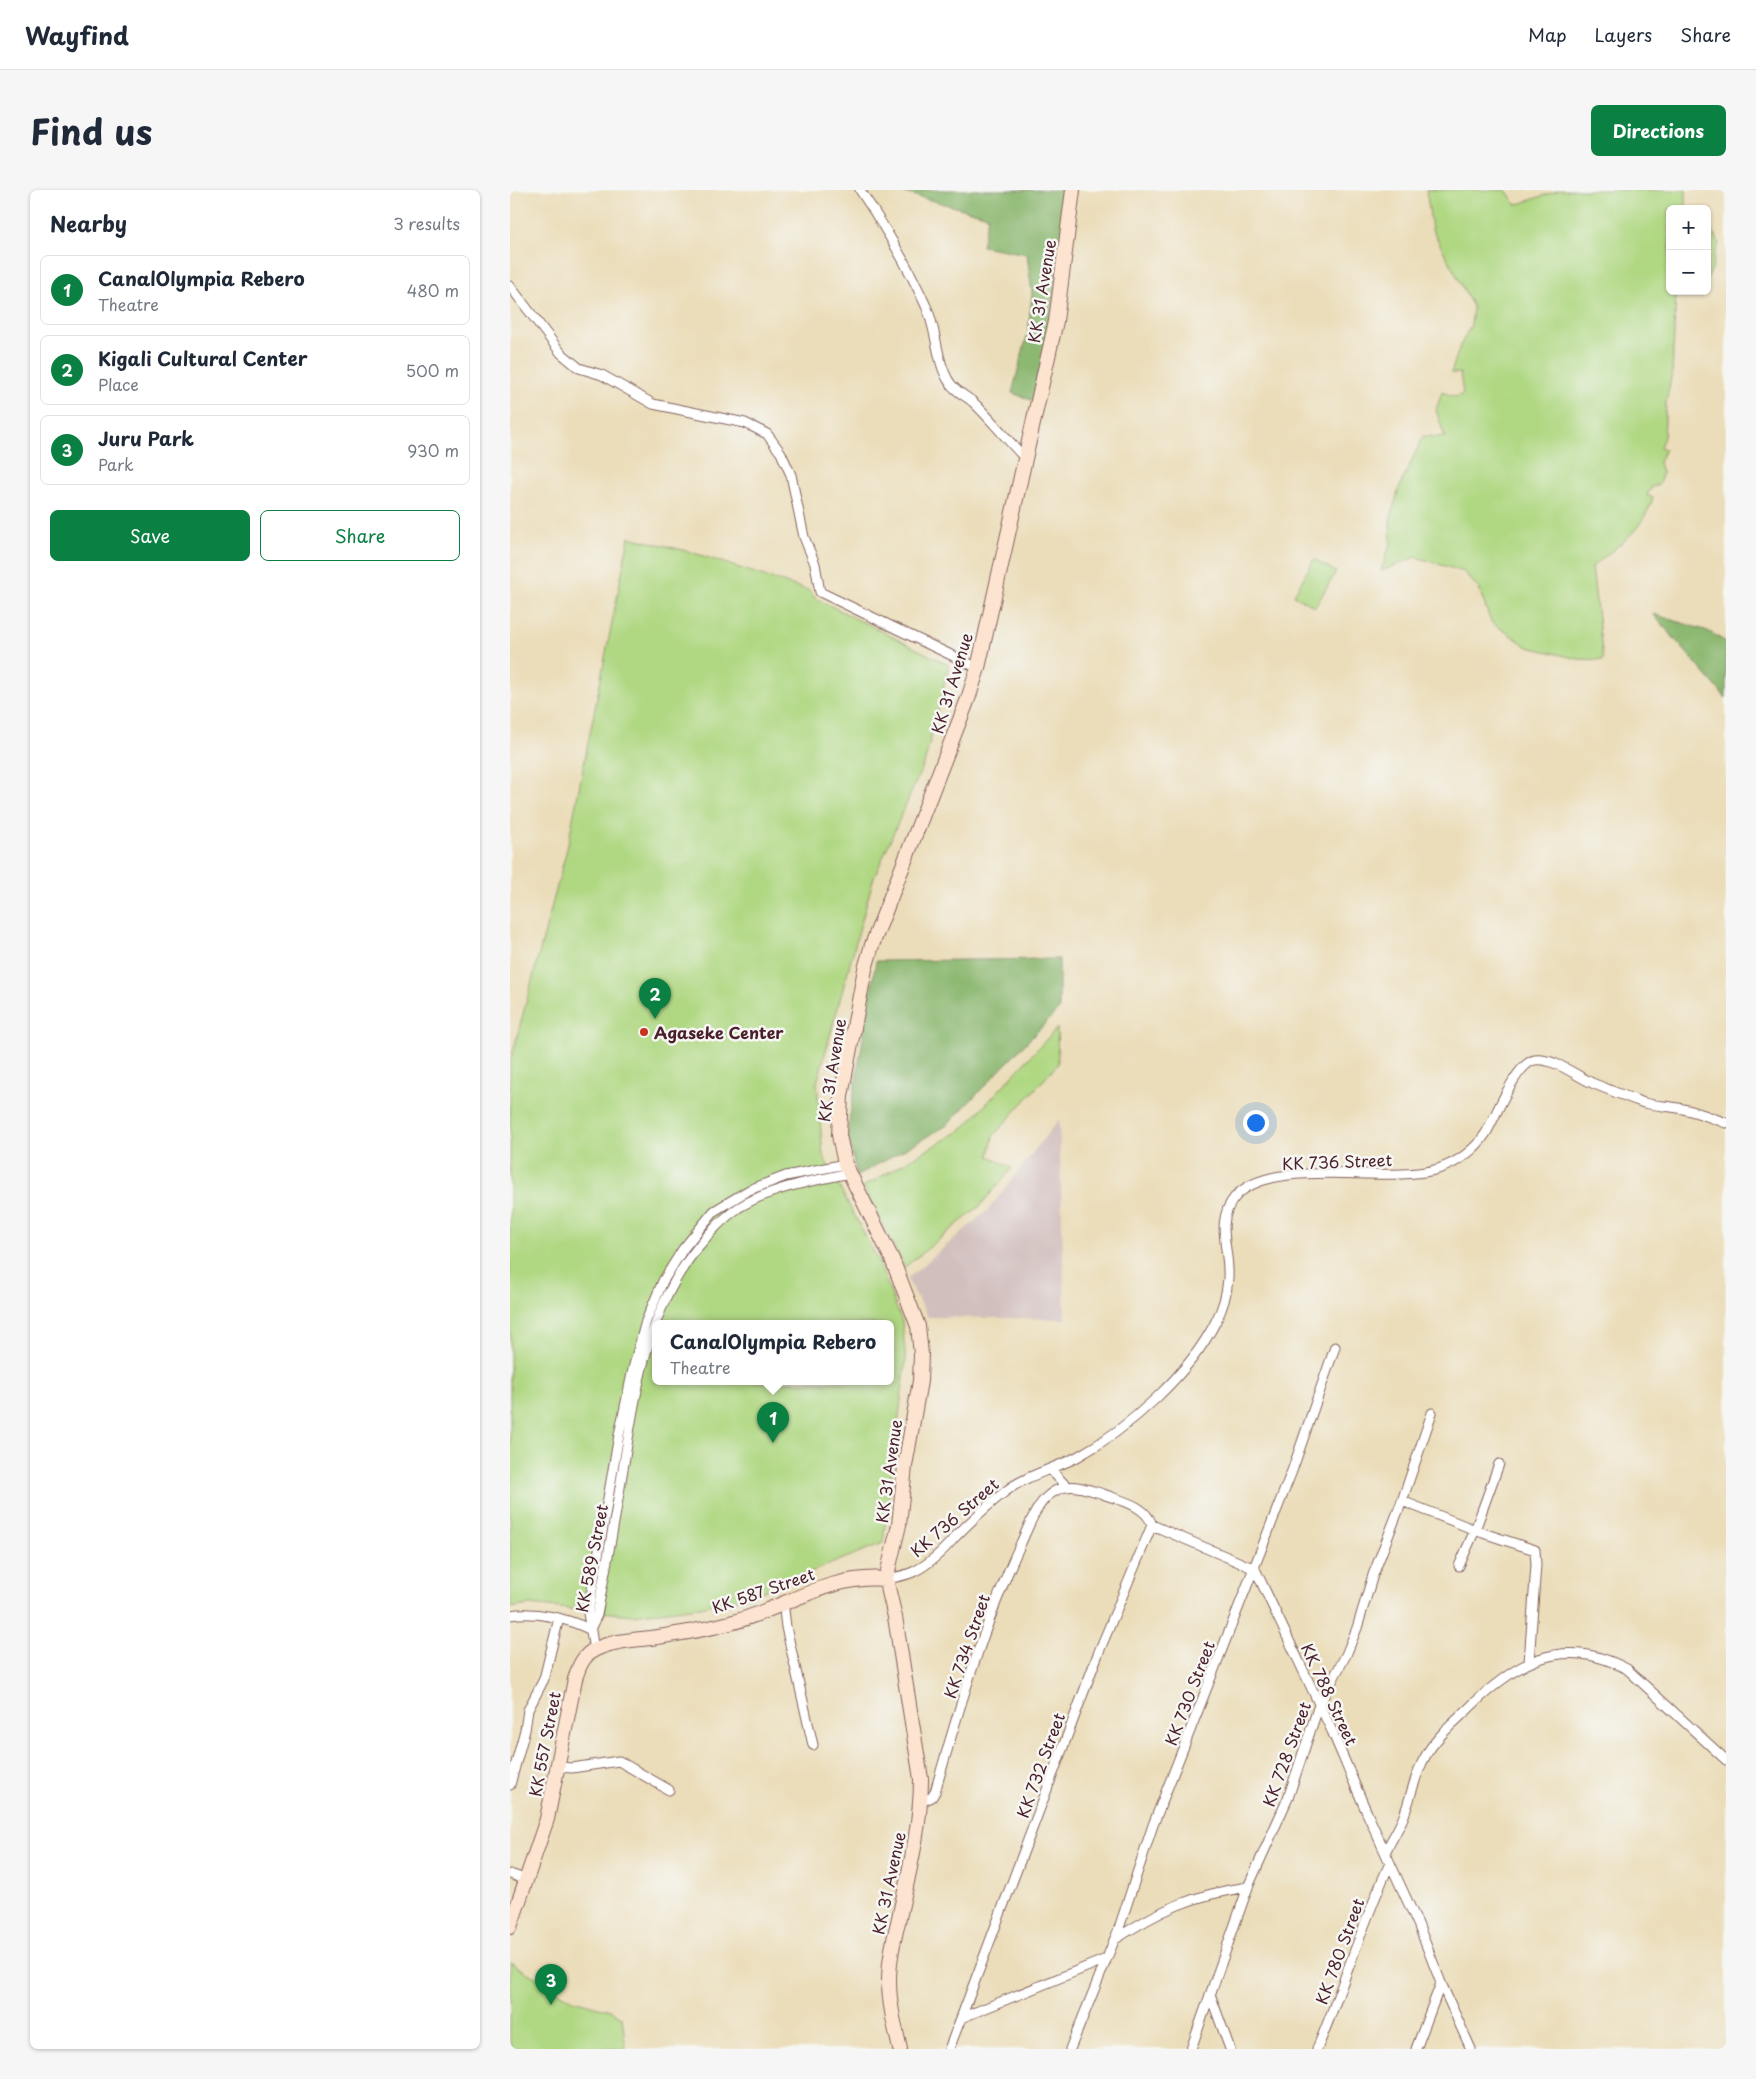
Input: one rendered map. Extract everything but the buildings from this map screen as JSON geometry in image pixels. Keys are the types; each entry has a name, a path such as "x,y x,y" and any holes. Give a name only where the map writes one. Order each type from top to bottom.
{"main road":[{"name":"KK 31 Avenue","path":"900,2049 893,2016 889,1982 891,1950 916,1843 922,1779 895,1616 886,1579 899,1525 905,1466 920,1381 921,1354 918,1326 908,1297 892,1259 847,1168 839,1135 841,1096 865,970 872,945 968,699 978,668 1056,321 1073,190"},
{"name":"KK 587 Street","path":"594,1650 616,1642 693,1631 731,1623 846,1580 886,1579"},
{"name":"KK 557 Street","path":"510,1927 547,1819 559,1767 575,1679 581,1661 594,1650"}],"street":[{"path":"860,190 886,230 926,306 934,326 940,357 951,385 975,404 1004,437 1026,458"},
{"path":"510,286 561,354 579,368 602,375 653,404 745,423 767,434 781,453 791,475 804,537 815,564 820,592 978,668"},
{"name":"KK 736 Street","path":"886,1579 914,1572 945,1550 958,1535 1010,1488 1101,1444 1129,1423 1188,1364 1215,1324 1226,1294 1228,1260 1223,1234 1227,1208 1246,1187 1258,1182 1285,1176 1415,1173 1450,1166 1465,1155 1485,1134 1520,1068 1531,1061 1538,1060 1547,1061 1592,1083 1648,1104 1684,1109 1726,1123"},
{"name":"KK 589 Street","path":"656,1320 673,1284 692,1255 721,1220 740,1207 774,1191 847,1168"},
{"name":"KK 589 Street","path":"590,1629 597,1615 635,1396 652,1332"},
{"name":"KK 730 Street","path":"1070,2049 1114,1940 1154,1825 1292,1471 1335,1347"},
{"name":"KK 728 Street","path":"1191,2049 1248,1887 1288,1798 1319,1705 1346,1655 1357,1628 1378,1560 1402,1501 1432,1413"},
{"path":"1459,1566 1475,1530 1498,1464"},
{"path":"1050,1469 1066,1486 1072,1485 1084,1488 1133,1506 1147,1514 1152,1525 1254,1569"},
{"name":"KK 734 Street","path":"921,1802 932,1797 935,1792 974,1662 1008,1571 1025,1533 1044,1500 1050,1494 1066,1486"},
{"path":"1402,1501 1475,1530 1535,1550 1536,1565 1529,1662"},
{"name":"KK 732 Street","path":"949,2049 1098,1654 1152,1525"},
{"name":"KK 788 Street","path":"1254,1569 1319,1705 1418,1924 1441,1983 1471,2049"},
{"path":"783,1602 786,1627 814,1745"},
{"path":"510,1615 522,1613 559,1618 590,1629 594,1650"},
{"path":"510,1785 525,1730 528,1710 544,1679 559,1618"},
{"path":"1385,1852 1403,1818 1425,1756 1451,1725 1478,1699 1512,1672 1542,1656 1575,1654 1613,1662 1627,1670 1726,1760"},
{"path":"559,1767 572,1768 619,1761 668,1790"},
{"name":"KK 780 Street","path":"1317,2049 1335,2008 1361,1932 1390,1863"},
{"path":"510,1874 527,1880"},
{"path":"1114,1940 1148,1918 1176,1905 1208,1894 1248,1887"},
{"path":"961,2018 1106,1959"},
{"path":"1416,2049 1441,1983"},
{"path":"1210,1994 1230,2049"}],"shaded area":[{"path":"1059,1119 1065,1319 928,1317 907,1279 989,1209"}],"green space":[{"path":"894,190 1070,190 1037,402 1012,393 1028,332 1032,294 1027,254 982,246 988,216"},
{"path":"1426,190 1506,190 1516,205 1560,190 1686,190 1686,205 1666,205 1666,295 1676,295 1672,373 1666,402 1664,437 1660,447 1665,449 1659,462 1662,473 1660,483 1652,487 1647,495 1653,498 1636,529 1592,567 1603,660 1578,659 1528,647 1491,622 1479,589 1464,572 1416,557 1381,571 1391,543 1390,521 1399,488 1423,436 1445,437 1436,410 1442,392 1455,397 1463,394 1460,373 1451,373 1460,346 1471,325 1473,307 1432,229"},
{"path":"1711,231 1716,235 1719,244 1715,253 1711,272"},
{"path":"629,537 691,552 810,591 815,598 949,665 925,761 873,880 817,1083 823,1156 877,1258 902,1322 906,1360 883,1543 751,1596 700,1607 633,1615 529,1605 510,1608 510,1063 567,849"},
{"path":"1314,559 1336,572 1315,607 1294,595"},
{"path":"1653,614 1708,631 1726,642 1726,698"},
{"path":"1059,959 1059,1009 946,1126 857,1176 847,1133 876,961"},
{"path":"1057,1028 1058,1064 993,1136 989,1156 1012,1168 980,1206 905,1267 863,1187 963,1129"},
{"path":"510,1962 573,2000 610,2010 622,2017 626,2049 510,2049"}],"place":[{"name":"Kigali Cultural Center","path":"655,1019"},
{"name":"Agaseke Center","path":"644,1032"},
{"name":"CanalOlympia Rebero","path":"773,1443"},
{"name":"Juru Park","path":"551,2005"}]}
